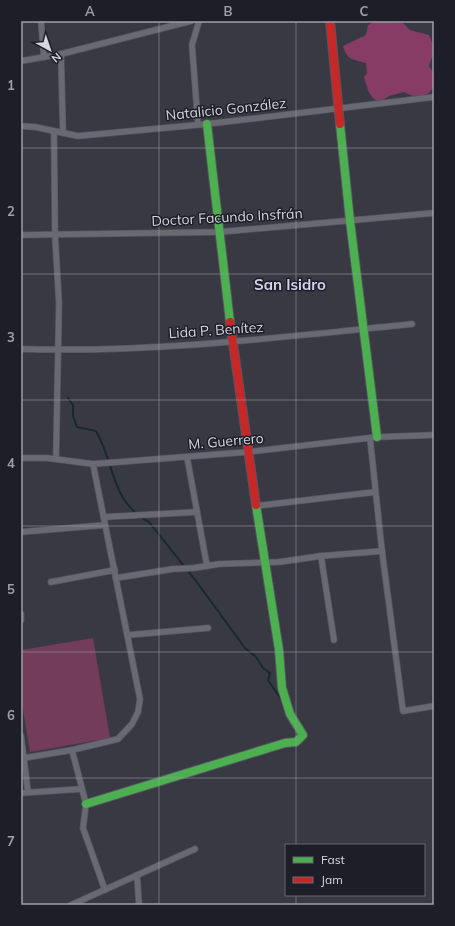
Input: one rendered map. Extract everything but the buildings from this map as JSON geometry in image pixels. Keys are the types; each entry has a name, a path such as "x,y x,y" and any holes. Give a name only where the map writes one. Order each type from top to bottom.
{"street":[{"path":"41,21 44,57"},
{"path":"21,61 61,54 191,21"},
{"path":"198,124 192,45 199,21"},
{"path":"330,21 350,222 374,438 375,492 403,710 434,706"},
{"path":"61,54 63,133"},
{"name":"Natalicio González","path":"21,126 35,127 78,136 207,124 434,97"},
{"path":"86,804 296,742 303,734 290,714 282,688 279,650 247,452 232,341 207,124"},
{"path":"54,132 55,235 59,303 56,459"},
{"name":"Doctor Facundo Insfrán","path":"21,235 219,232 350,222 434,213"},
{"name":"Lida P. Benítez","path":"21,349 57,350 232,341 412,324"},
{"name":"M. Guerrero","path":"21,458 56,459 93,464 247,452 374,438 434,435"},
{"path":"187,457 207,566"},
{"path":"24,758 72,750 118,739 132,724 138,712 140,699 93,464"},
{"path":"256,506 375,492"},
{"path":"104,517 197,512"},
{"path":"21,532 105,524"},
{"path":"116,578 173,569 219,564 266,563 321,556 382,551"},
{"path":"321,556 334,640"},
{"path":"51,582 115,570"},
{"path":"21,614 21,620"},
{"path":"128,635 208,628"},
{"path":"21,736 28,792"},
{"path":"72,750 81,790 86,804 84,828 105,890"},
{"path":"21,793 81,790"},
{"path":"72,905 84,902 105,890 195,849"},
{"path":"137,875 139,905"}],"shaded area":[{"path":"376,21 403,23 410,30 429,35 433,50 429,66 433,73 434,80 433,86 426,95 420,97 412,96 404,92 389,96 380,102 373,98 367,89 364,77 367,73 366,63 354,60 348,56 343,46 366,35 368,25"},
{"path":"93,638 110,738 30,752 21,698 21,650"}],"waterway":[{"path":"68,398 73,405 73,416 77,427 96,431 107,457 115,482 127,504 136,513 149,522 196,581 245,648 256,657 263,668 270,673 268,680 281,699"}],"traffic: fast":[{"path":"207,124 230,322"},
{"path":"340,124 350,221 377,437"},
{"path":"86,804 285,743 296,742 303,735 290,714 282,688 279,650 256,505"}],"traffic: jam":[{"path":"330,21 340,124"},
{"path":"230,322 256,505"}],"district":[{"name":"San Isidro","path":"290,285"}]}
